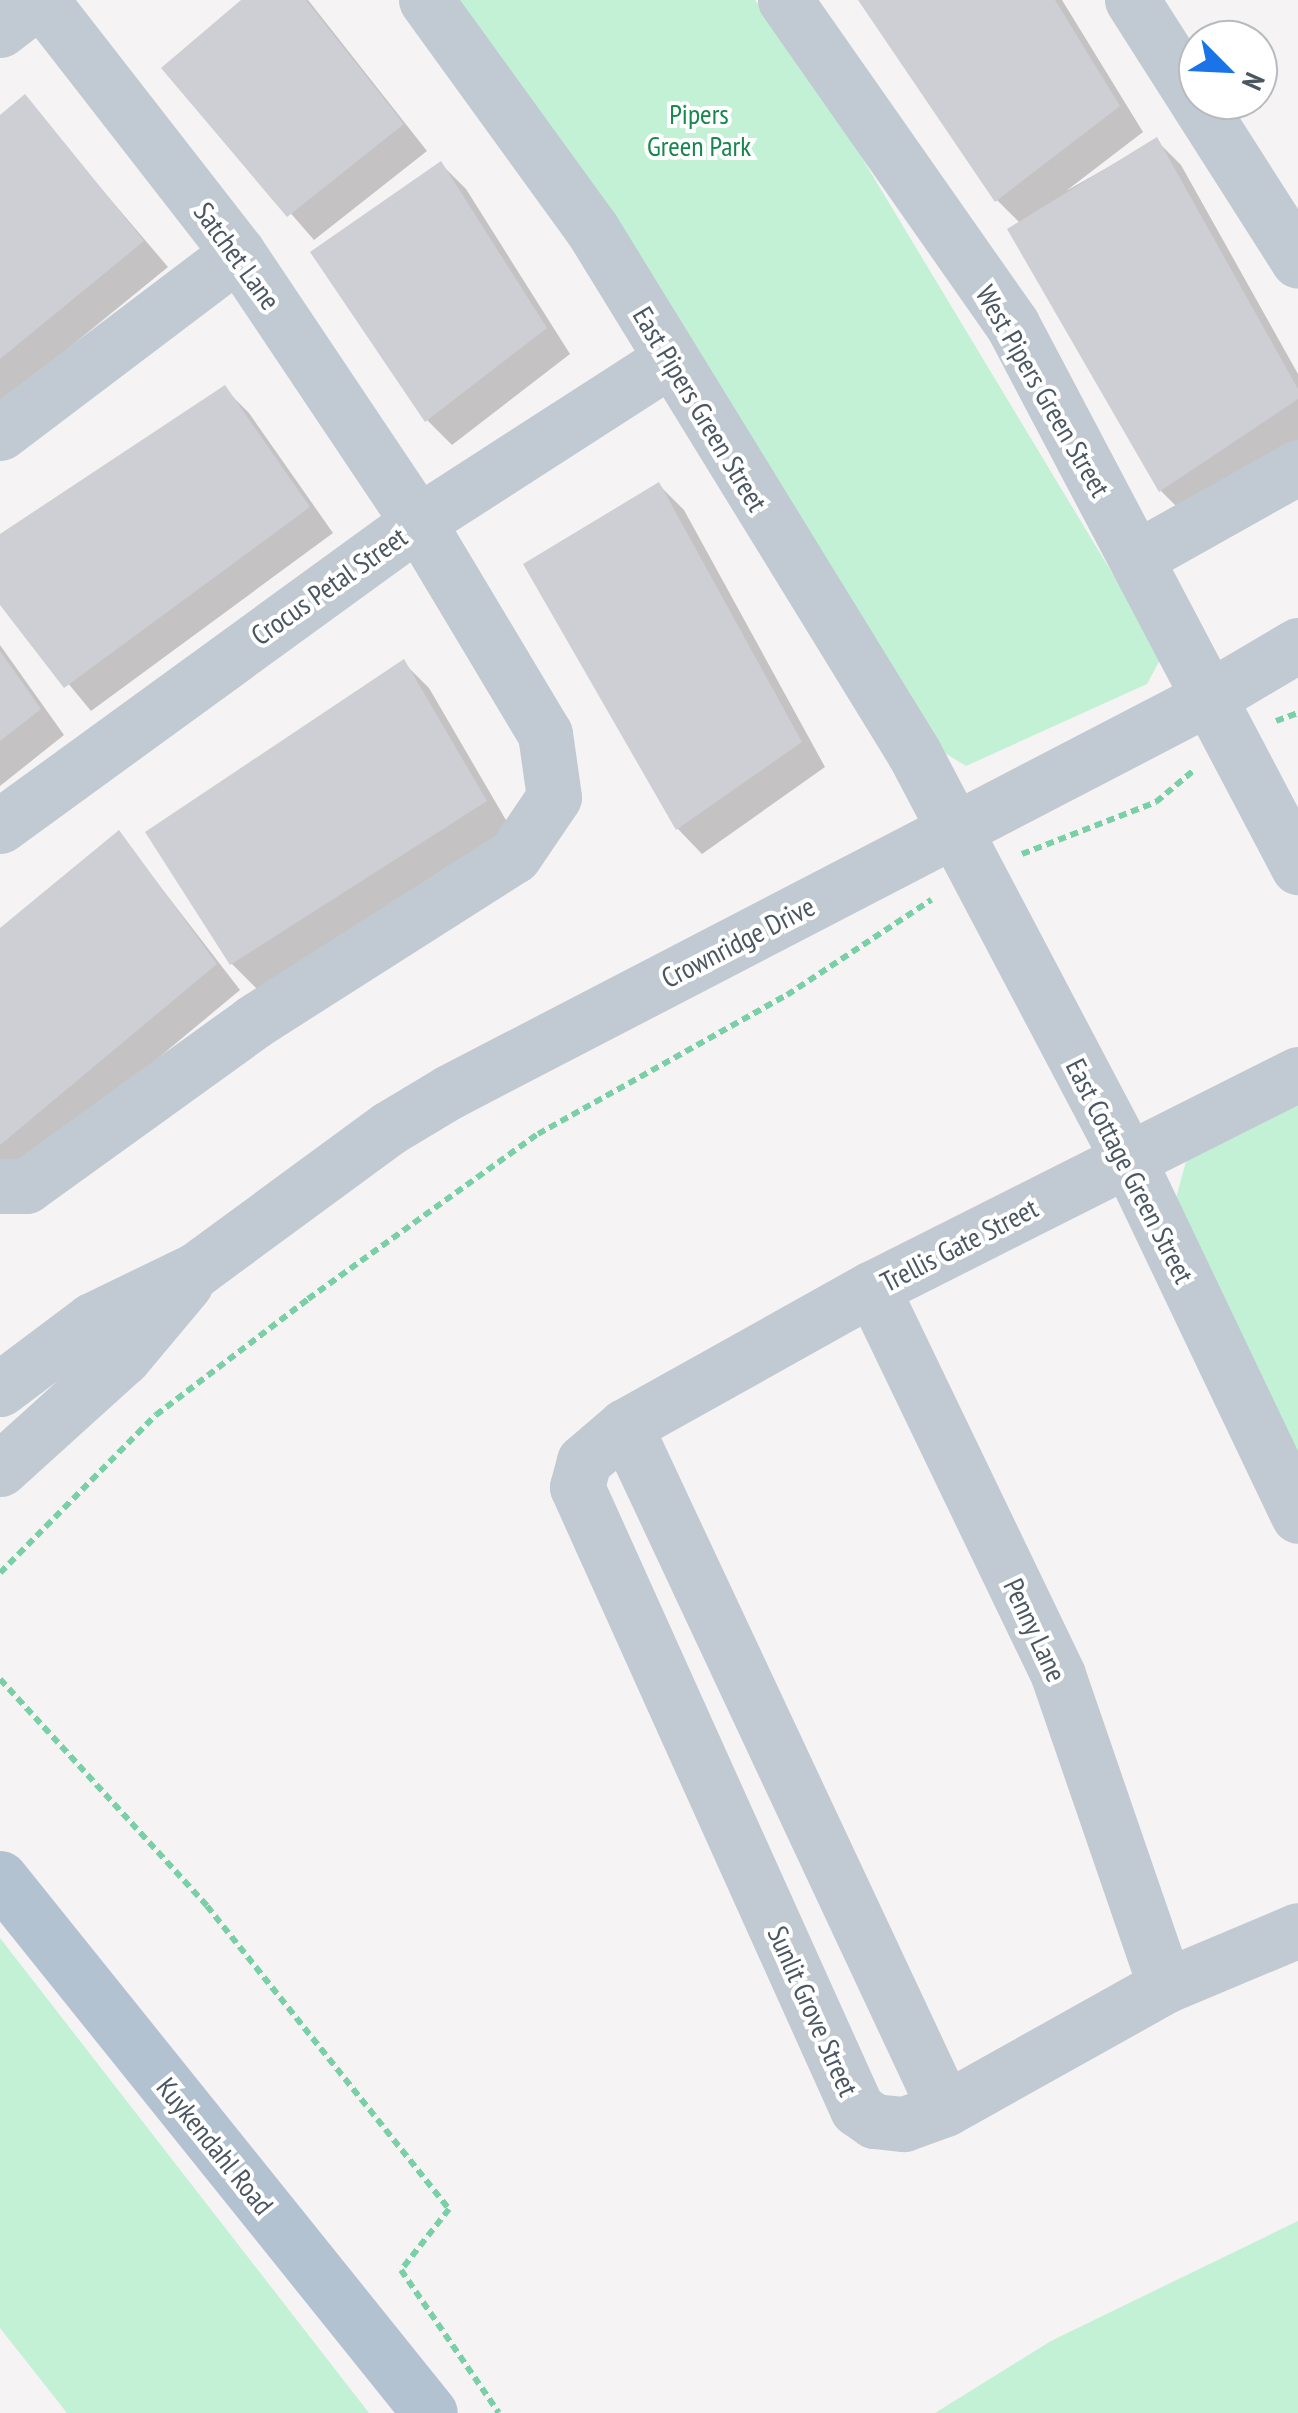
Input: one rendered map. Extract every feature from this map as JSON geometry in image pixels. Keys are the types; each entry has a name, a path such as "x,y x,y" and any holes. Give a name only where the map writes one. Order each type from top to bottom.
{"main road":[{"name":"Kuykendahl Road","path":"0,1878 430,2413"}],"street":[{"path":"0,30 40,0"},
{"name":"Satchet Lane","path":"0,1186 26,1186 254,1022 514,856 554,797 545,734 418,522 238,253 40,0"},
{"name":"East Pipers Green Street","path":"426,0 592,228 668,361 914,753 964,851"},
{"name":"West Pipers Green Street","path":"784,0 1012,324 1298,866"},
{"path":"1132,0 1298,261"},
{"path":"0,433 238,253"},
{"name":"Crocus Petal Street","path":"0,826 418,522 668,361"},
{"path":"1136,558 1298,468"},
{"name":"Crownridge Drive","path":"0,1389 92,1320 197,1269 389,1128 449,1092 964,851 1221,718 1298,644"},
{"name":"East Cottage Green Street","path":"964,851 1128,1160 1298,1516"},
{"name":"Trellis Gate Street","path":"625,1426 872,1288 1298,1074"},
{"name":"Crownridge Drive","path":"0,1469 122,1358 197,1269"},
{"name":"Penny Lane","path":"872,1288 1058,1675 1165,1986"},
{"path":"625,1426 945,2109"},
{"name":"Sunlit Grove Street","path":"625,1426 584,1461 577,1487 857,2109 874,2120 904,2124 945,2109 1165,1986 1298,1930"}],"path":[{"path":"0,1574 156,1415 354,1266 538,1134 787,994 964,851 1156,802 1221,718 1298,713"},
{"path":"0,1679 207,1906 448,2209 401,2270 499,2413"}],"green space":[{"name":"Pipers Green Park","path":"447,0 755,0 821,90 1162,656 1147,684 966,766 940,750"},
{"path":"1298,1096 1298,1459 1175,1202 1188,1154"},
{"path":"0,1938 369,2413 67,2413 0,2328"},
{"path":"1298,2221 1298,2413 935,2413 1051,2341"}],"building":[{"path":"241,0 306,0 404,124 287,217 161,68"},
{"path":"858,0 1055,0 1120,106 995,202"},
{"path":"25,94 144,241 0,359 0,115"},
{"path":"1157,137 1298,389 1298,399 1159,492 1007,229"},
{"path":"441,161 547,328 425,422 310,252"},
{"path":"225,385 310,507 64,688 0,605 0,534"},
{"path":"659,482 802,742 676,830 523,564"},
{"path":"0,651 41,709 0,741"},
{"path":"404,659 487,801 230,965 145,832"},
{"path":"119,830 217,964 0,1145 0,928"}]}
